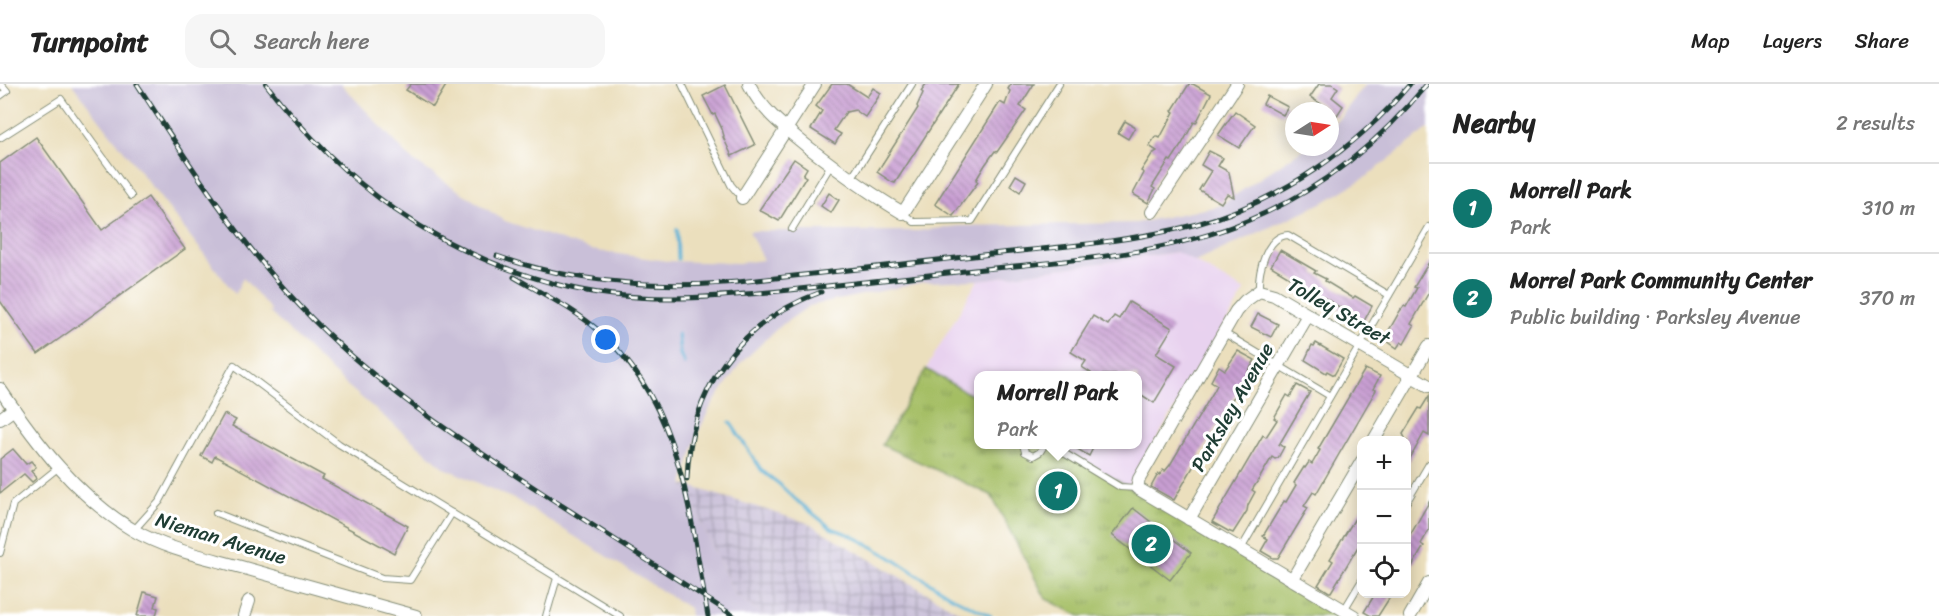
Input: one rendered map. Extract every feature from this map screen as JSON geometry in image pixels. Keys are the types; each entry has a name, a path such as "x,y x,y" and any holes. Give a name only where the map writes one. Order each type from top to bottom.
{"street":[{"path":"749,84 760,104 786,129 850,180 903,213 986,84"},
{"path":"742,198 815,84"},
{"path":"1152,212 1237,84"},
{"path":"1259,291 1241,306 1224,333 1139,479 1137,488 1349,613"},
{"name":"Tolley Street","path":"1259,291 1274,295 1429,386"},
{"name":"Parksley Avenue","path":"1189,519 1308,315"},
{"path":"1377,436 1429,346"},
{"name":"Nieman Avenue","path":"0,389 37,441 59,467 105,510 134,530 184,550 416,616"},
{"path":"0,419 14,409"},
{"path":"1292,580 1357,470"},
{"path":"1410,616 1429,583"},
{"path":"244,616 249,601"}],"lane":[{"path":"0,96 7,91 1,84"},
{"path":"682,84 731,185 742,198"},
{"path":"850,180 912,84"},
{"path":"903,213 914,222 972,221 1059,84"},
{"path":"0,138 61,99 131,196"},
{"path":"792,228 831,165"},
{"path":"1240,549 1429,227"},
{"path":"1259,291 1258,280 1274,241 1278,237 1288,235 1389,295"},
{"path":"1224,333 1330,396"},
{"path":"134,530 160,501 234,365 339,444 620,616"},
{"path":"1024,449 1025,452 1033,456 1043,449"},
{"path":"1055,449 1120,487 1137,488"},
{"path":"1411,496 1429,464"},
{"path":"0,553 13,504 59,467"},
{"path":"216,513 382,578 410,580 452,513"},
{"path":"546,616 557,578"},
{"path":"1349,613 1357,593"}],"shaded area":[{"path":"72,84 341,84 412,160 505,221 591,250 667,261 739,263 763,260 749,231 918,231 957,226 1136,223 1219,206 1293,156 1339,156 1339,118 1366,84 1429,84 1429,128 1366,177 1326,201 1195,262 1177,252 978,280 924,282 809,306 779,327 740,364 710,408 698,433 683,484 735,595 766,616 690,616 689,608 518,501 445,468 343,382 268,311 272,311 243,278 235,294"},
{"path":"1178,252 1245,291 1128,487 1063,449 1142,449 1142,371 974,371 974,397 926,369 978,280"},
{"path":"683,484 808,523 966,616 766,616 735,595"}],"green space":[{"path":"926,369 974,397 974,449 1063,449 1349,616 1080,616 1046,599 991,495 882,445"}],"building":[{"path":"411,84 447,84 433,107 406,90"},
{"path":"832,84 847,84 867,97 873,88 881,93 865,117 855,110 846,112 834,130 841,134 835,144 811,129 822,111 816,106"},
{"path":"926,84 959,84 895,183 877,172 918,108 923,93 921,91"},
{"path":"1011,84 1034,84 1020,106 1026,110 997,152 995,151 985,165 976,180 978,182 953,216 935,204 1000,102 1005,105"},
{"path":"1189,84 1211,94 1196,123 1194,122 1182,144 1152,187 1155,189 1148,203 1133,194 1144,173 1141,171 1152,154 1157,151 1149,146 1156,136 1160,138 1174,112 1172,111"},
{"path":"1319,84 1332,84 1338,88 1332,97 1338,102 1318,102 1310,97"},
{"path":"725,85 755,145 732,156 715,114 713,115 703,96"},
{"path":"1267,96 1285,105 1285,112 1283,115 1263,104"},
{"path":"1235,111 1255,125 1239,148 1218,135"},
{"path":"1125,121 1135,127 1128,139 1118,133"},
{"path":"36,137 102,230 148,197 185,249 38,354 0,301 0,163"},
{"path":"1209,151 1223,158 1218,166 1229,172 1234,197 1227,194 1221,203 1199,190 1211,171 1201,165"},
{"path":"794,159 807,168 803,175 806,177 779,221 759,210"},
{"path":"1016,175 1026,181 1020,192 1010,185"},
{"path":"829,193 839,200 831,213 821,206"},
{"path":"1280,250 1316,271 1314,273 1326,279 1325,281 1353,298 1355,296 1372,306 1363,323 1271,266"},
{"path":"1429,262 1429,292 1411,324 1414,326 1404,344 1401,342 1397,348 1384,339 1400,311 1404,306 1406,307 1417,288 1414,287"},
{"path":"1129,302 1172,328 1156,354 1176,366 1154,403 1142,395 1142,371 1088,371 1082,367 1086,361 1071,352 1093,316 1108,325 1114,316 1119,319"},
{"path":"1258,314 1278,324 1271,337 1251,327"},
{"path":"1316,343 1343,359 1334,375 1327,371 1326,373 1305,360 1312,345"},
{"path":"1238,351 1255,360 1174,500 1151,487 1158,474 1160,475 1170,465 1214,391 1217,385 1211,381 1219,366 1225,370"},
{"path":"1365,369 1380,376 1373,389 1376,390 1316,494 1313,492 1304,506 1308,508 1278,558 1273,558 1261,551 1268,539 1263,536 1284,501 1286,502 1304,467 1309,462 1312,464 1320,450 1318,449"},
{"path":"1297,385 1310,392 1279,445 1284,447 1278,458 1272,457 1252,490 1255,492 1247,511 1233,533 1228,531 1212,522 1263,435 1266,437 1277,420 1274,418 1287,395 1290,397"},
{"path":"1429,396 1429,436 1424,433 1411,457 1411,436 1403,434 1419,408 1421,409"},
{"path":"224,414 236,420 232,426 324,476 322,479 408,526 394,553 215,456 212,462 201,456"},
{"path":"13,449 26,464 31,461 36,467 31,471 37,478 32,482 24,474 0,493 0,459"},
{"path":"1077,449 1092,449 1089,456"},
{"path":"1429,502 1429,530 1421,544 1424,546 1411,568 1411,534"},
{"path":"1133,508 1191,553 1170,580 1112,535"},
{"path":"1357,515 1357,548 1329,592 1318,585 1333,561 1330,559"},
{"path":"144,592 158,596 155,607 158,608 156,616 137,616"},
{"path":"1373,598 1389,598 1378,616 1371,616 1364,612"}],"waterway":[{"path":"677,229 678,259"},
{"path":"678,334 680,354 684,363"},
{"path":"730,422 762,471 831,528 853,536 952,597 991,616"}],"railway":[{"path":"137,84 194,170 255,254 300,306 356,360 416,408 479,452 734,616"},
{"path":"266,84 327,153 360,183 395,210 472,254 514,271 559,285 616,295 674,298 761,293 1068,261 1143,250 1215,233 1275,208 1324,180 1389,126 1427,84"},
{"path":"497,256 586,278 677,285 738,282 1120,240 1197,224 1258,202 1286,187 1340,151 1388,108 1410,84"},
{"path":"514,277 569,309 599,331 627,361 649,393 678,463 695,539 708,616"},
{"path":"687,479 690,447 697,417 709,389 724,364 742,341 765,322 791,305 821,292"}],"place":[{"name":"Morrell Park","path":"1058,491"},
{"name":"Morrel Park Community Center","path":"1151,544"}]}
